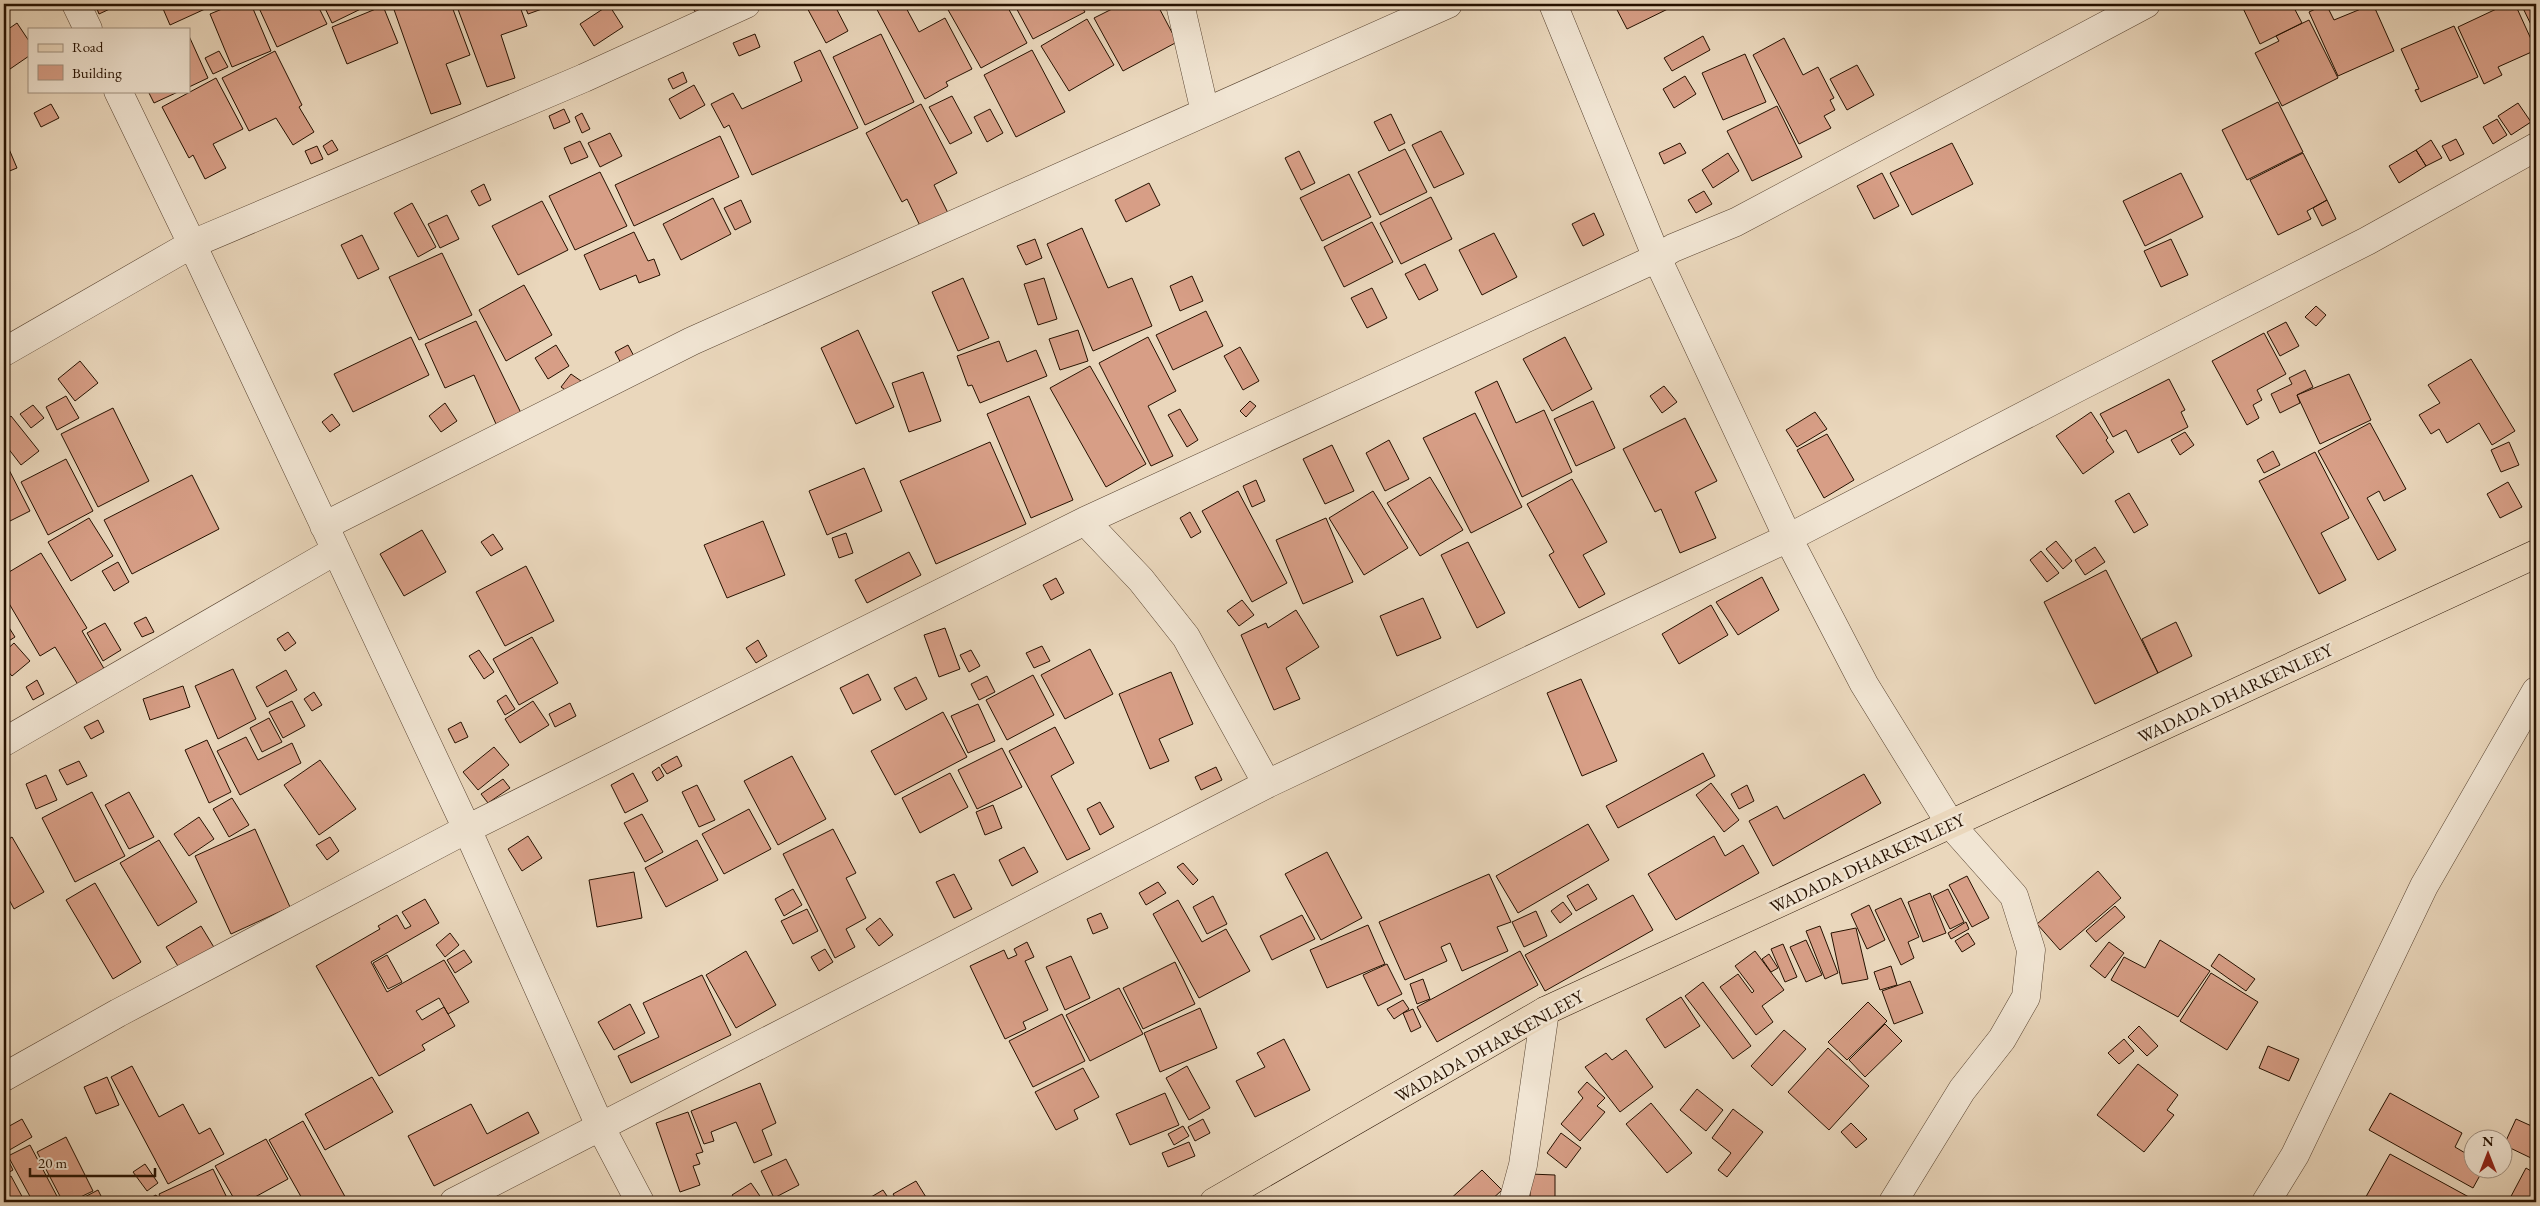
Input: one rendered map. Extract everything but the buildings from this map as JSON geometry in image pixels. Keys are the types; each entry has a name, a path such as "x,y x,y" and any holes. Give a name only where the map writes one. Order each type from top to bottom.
{"main road":[{"name":"WADADA DHARKENLEEY","path":"1214,1202 1545,1011 2536,554"}],"street":[{"path":"76,4 88,28"},
{"path":"4,352 192,244 584,78 746,4"},
{"path":"1180,4 1205,112"},
{"path":"324,526 692,341 1448,4"},
{"path":"1553,4 1657,258 1788,538 1864,684 1950,825 2014,896 2031,950 2026,997 2002,1039 1962,1090 1893,1202"},
{"path":"4,1077 467,829 1085,521 1657,258 1673,248 1736,222 2146,4"},
{"path":"118,92 467,829 600,1126 640,1202"},
{"path":"454,1202 1267,784 1788,538 2079,387 2367,242 2536,147"},
{"path":"1085,521 1142,580 1186,637 1267,784"},
{"path":"4,742 335,551"},
{"path":"2266,1202 2295,1155 2424,886 2536,691"},
{"path":"1512,1202 1523,1166 1545,1011"}]}
